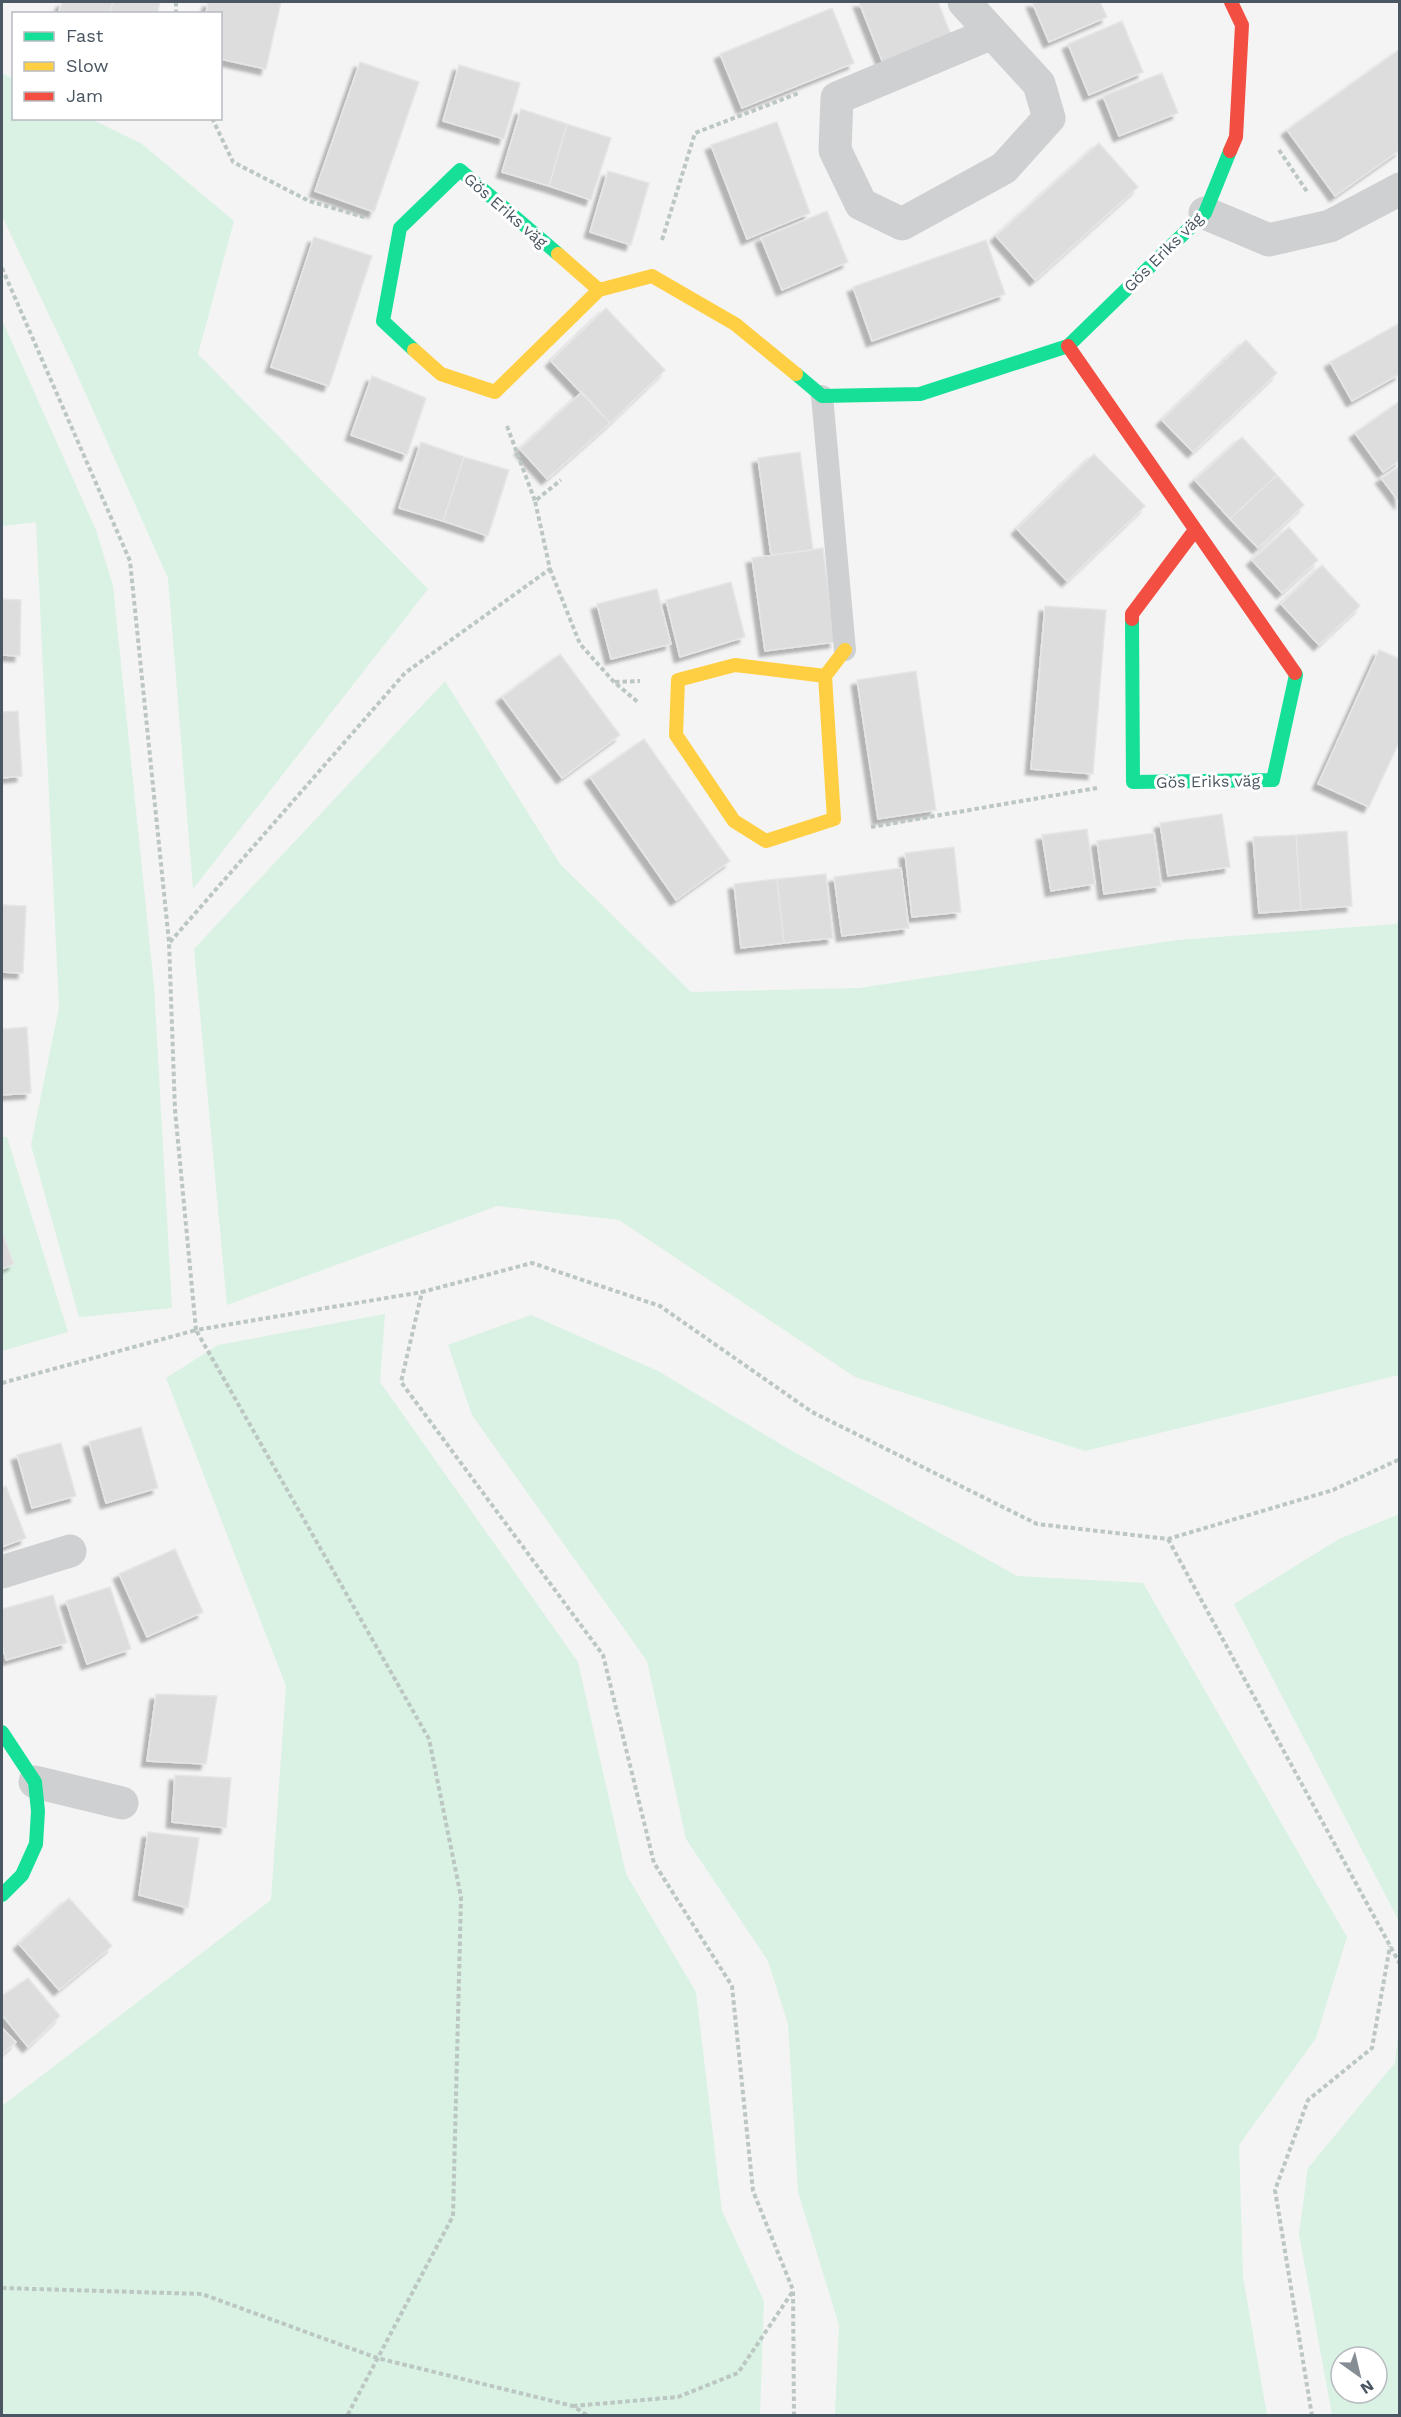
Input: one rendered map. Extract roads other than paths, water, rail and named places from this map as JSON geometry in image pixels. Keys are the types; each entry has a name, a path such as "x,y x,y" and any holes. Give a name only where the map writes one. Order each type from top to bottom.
{"street":[{"path":"964,2 1039,84 1049,118 1004,168 902,224 861,204 835,150 837,98 992,33"},
{"name":"Gös Eriks väg","path":"822,396 920,394 1068,346 1205,213 1236,137 1242,25 1232,2"},
{"name":"Gös Eriks väg","path":"460,170 599,290 495,392 441,375 383,321 400,228 460,170"},
{"name":"Gös Eriks väg","path":"1205,213 1269,240 1330,226 1400,189"},
{"path":"599,290 652,276 735,324 822,396"},
{"name":"Gös Eriks väg","path":"1068,346 1196,530 1296,675 1273,780 1133,782 1132,614 1196,530"},
{"path":"825,676 735,665 678,680 676,735 734,821 766,841 834,819 825,676 844,650"},
{"path":"2,1572 70,1551"},
{"path":"2,1732 35,1782 38,1811 36,1844 22,1875 2,1895"},
{"path":"35,1782 122,1803"}],"lane":[{"path":"822,396 844,650"}]}
